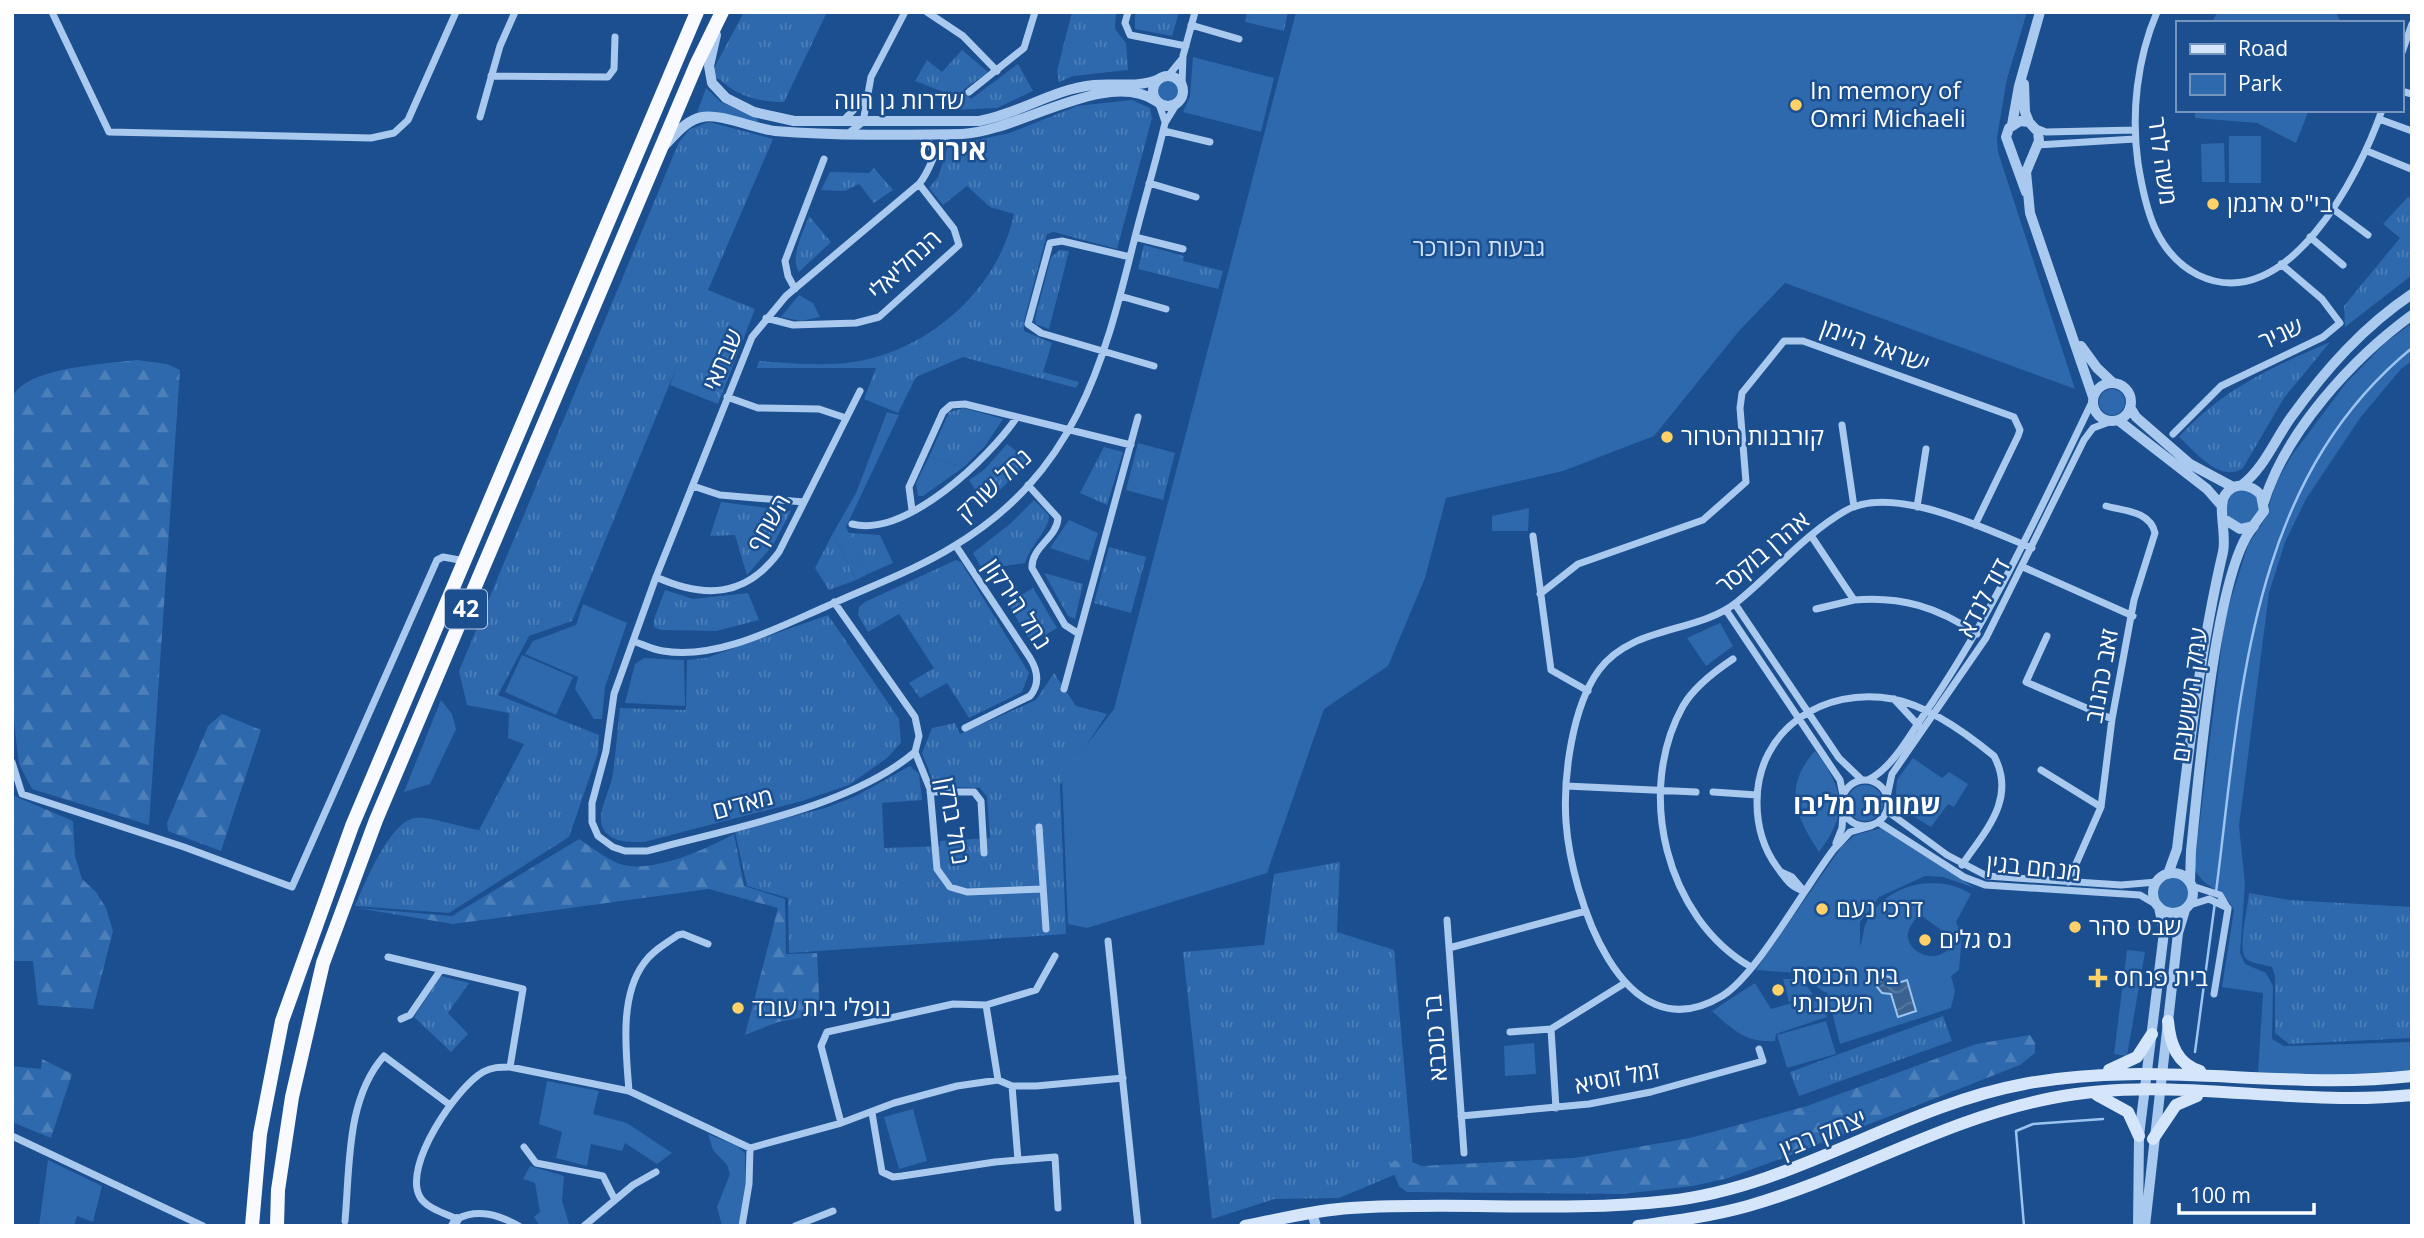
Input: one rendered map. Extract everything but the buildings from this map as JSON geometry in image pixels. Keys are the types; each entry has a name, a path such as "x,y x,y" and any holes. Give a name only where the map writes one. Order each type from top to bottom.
{"highway":[{"name":"42","path":"252,1226 260,1134 282,1021 352,826 697,12"},
{"name":"42","path":"277,1226 278,1190 292,1097 301,1047 323,962 376,820 660,150 721,14"}],"main road":[{"path":"2168,1021 2172,1044 2183,1062 2192,1068 2215,1074"},
{"path":"2097,1074 2125,1065 2137,1056 2152,1034"},
{"name":"יצחק רבין","path":"1245,1226 1312,1222 1398,1206 1615,1205 1703,1196 1761,1181 1913,1119 2000,1089 2097,1074 2215,1074 2318,1080 2412,1076"},
{"name":"יצחק רבין","path":"1638,1226 1747,1206 1811,1184 1973,1118 2034,1102 2090,1092 2158,1090 2332,1099 2412,1095"},
{"path":"2090,1092 2113,1101 2128,1112 2139,1136"},
{"path":"2153,1139 2176,1105 2208,1094"}],"street":[{"path":"52,12 109,132 371,138 394,133 408,120 456,12"},
{"path":"480,117 491,76 515,12"},
{"path":"850,132 863,122 871,77 905,12"},
{"path":"927,12 963,36 997,71"},
{"path":"969,92 1024,48 1035,12"},
{"path":"1128,12 1125,23 1130,35 1186,46"},
{"path":"1158,102 1176,104 1182,97 1183,56 1195,12"},
{"path":"2040,12 2012,125 2006,138 2026,192 2035,233 2074,335 2098,415 2115,421 2207,489 2221,505"},
{"name":"משה לרר","path":"2157,12 2136,96 2135,139 2150,217 2160,242 2173,258 2205,278 2233,283 2247,281 2281,264 2310,237 2333,209 2367,151 2381,114"},
{"name":"שדרות גן רווה","path":"721,14 709,66 712,83 720,94 743,107 774,118 841,122 979,121 1003,116 1067,90 1100,85 1146,84 1163,77"},
{"path":"2403,49 2412,24"},
{"path":"1191,25 1239,39"},
{"path":"491,76 608,77 614,69 615,37"},
{"path":"1183,56 1153,92 1165,127 1210,142"},
{"path":"2026,192 2026,172 2039,137 2024,101 2027,57"},
{"path":"1163,77 1182,85"},
{"name":"שדרות גן רווה","path":"660,150 686,124 704,116 773,131 952,134 998,129 1058,104 1086,97 1136,94 1158,102"},
{"path":"841,122 866,97"},
{"name":"נחל שורק","path":"633,641 662,651 699,650 746,639 834,602 956,545 987,523 1028,485 1070,431 1105,353 1149,183 1165,127 1176,104"},
{"path":"2381,114 2412,131"},
{"path":"2012,125 2020,121 2046,132 2135,130"},
{"path":"916,133 930,143 934,155"},
{"name":"שבתאי","path":"633,641 752,337 766,318 795,289 919,184 929,171 940,143 952,134"},
{"path":"2012,150 2020,153 2035,148 2135,139"},
{"path":"2367,151 2411,169"},
{"path":"795,289 788,276 785,261 824,159"},
{"path":"1149,183 1196,197"},
{"name":"הנחליאלי","path":"766,318 793,325 856,323 886,313 959,244 954,229 919,184"},
{"path":"2333,209 2368,235"},
{"path":"1135,237 1183,249"},
{"path":"2310,237 2343,265"},
{"path":"1130,257 1062,242 1050,243 1028,324 1041,333 1154,366"},
{"name":"שניר","path":"2173,434 2221,386 2323,337 2340,323 2322,299 2281,264"},
{"path":"2412,294 2347,348 2290,419 2256,473 2222,498 2224,519 2240,529 2258,522 2281,461 2329,395 2359,359 2412,315"},
{"path":"1120,296 1166,309"},
{"path":"2074,335 2097,368 2113,383 2126,389 2130,407 2136,417 2190,464 2237,486 2256,490 2264,502"},
{"name":"ישראל היימן","path":"1540,594 1578,564 1703,520 1746,482 1740,408 1742,393 1779,345 1790,340 1803,341 2014,417 2020,430 2018,436 1975,525"},
{"path":"2093,399 2103,385 2113,383"},
{"name":"השחף","path":"656,578 698,591 713,591 744,585 772,561 860,391"},
{"path":"727,397 758,408 819,409 846,418"},
{"name":"דוד לנדא","path":"1865,780 1883,769 1917,725 1977,634 2093,399"},
{"path":"912,510 909,487 946,407 965,404 1130,446"},
{"path":"2115,421 2130,407"},
{"path":"852,524 875,527 912,510 975,467 1017,417"},
{"path":"1064,689 1138,417"},
{"name":"דוד לנדא","path":"1887,796 1892,774 1986,638 2089,432 2098,425 2115,421"},
{"path":"1842,425 1854,507 1876,503 1917,507 1975,525 2032,548"},
{"path":"1917,507 1926,449"},
{"path":"1028,485 1058,518 1056,527 1036,552 1032,568 1065,625 1079,634"},
{"path":"693,486 720,495 804,502"},
{"name":"זאב כהנוב","path":"2068,882 2102,807 2112,719 2134,600 2155,533 2152,524 2136,513 2106,506"},
{"name":"אהרן בוקסר","path":"1854,507 1812,537 1726,610 1629,644 1606,661 1588,691 1573,738 1566,786 1570,855 1586,911 1602,949 1625,983 1658,1004 1693,1006 1722,996 1751,967 1834,849 1850,832 1875,824"},
{"name":"עמק השושנים","path":"2168,874 2177,849 2204,634 2225,544 2224,519"},
{"name":"עמק השושנים","path":"2191,884 2191,851 2218,637 2239,550 2244,538 2258,522"},
{"path":"1533,536 1551,670 1555,675 1588,691"},
{"path":"1812,537 1854,600"},
{"name":"נחל הירקון","path":"956,545 1030,658 1037,674 1036,689 1030,696 965,728"},
{"path":"12,762 22,794 184,847 292,887 437,559 443,557 465,561"},
{"path":"2023,567 2133,616"},
{"path":"1816,609 1854,600 1891,599 1921,604 1946,615 1977,634"},
{"path":"834,602 915,717 919,736 915,752"},
{"path":"1726,610 1840,780 1843,810 1850,822 1875,824 1887,811 1887,796 1880,786 1865,780 1839,758 1735,604"},
{"path":"2048,636 2026,682 2112,719"},
{"name":"מאדים","path":"633,641 617,680 606,751 592,803 594,829 613,847 625,851 647,851 814,804 849,791 915,752"},
{"path":"1734,659 1708,678 1683,706 1671,740 1662,790 1665,845 1680,890 1716,937 1751,967"},
{"path":"1804,891 1792,887 1763,844 1757,795 1766,758 1781,733 1808,711 1843,699 1893,699 1927,710 1985,749 1998,764 2001,805 1962,865"},
{"path":"1893,699 1917,725 1926,728"},
{"name":"נחל ברקן","path":"915,752 928,779 937,869 950,887 967,892 1043,889"},
{"path":"2041,770 2102,807"},
{"path":"1843,795 1851,785 1865,780"},
{"path":"1566,786 1696,792"},
{"path":"930,793 974,792 981,801 984,853"},
{"path":"1713,792 1757,795"},
{"name":"אהרן בוקסר","path":"1834,849 1842,828 1843,810"},
{"name":"מנחם בגין","path":"1887,811 1962,865 1997,878 2121,885 2157,882"},
{"name":"מנחם בגין","path":"1875,824 1964,877 1985,885 2140,895 2158,906"},
{"path":"1039,827 1046,929"},
{"path":"2138,1226 2139,1136 2164,932 2153,893 2157,882 2168,874 2180,875 2219,899 2228,909 2214,995"},
{"path":"2145,1226 2158,1090 2178,933 2191,884"},
{"path":"2158,906 2171,913 2210,895"},
{"path":"1449,948 1586,911"},
{"name":"בר כוכבא","path":"1447,920 1464,1153"},
{"path":"628,1091 626,1027 637,976 644,962 678,935 683,934 708,944"},
{"path":"1108,941 1138,1226"},
{"path":"841,1124 821,1046 827,1032 953,1004 986,1005 1036,990 1055,956"},
{"path":"388,957 523,989 510,1067"},
{"path":"401,1019 410,1015 440,971"},
{"path":"1510,1032 1551,1029 1625,983"},
{"path":"986,1005 998,1080"},
{"path":"1551,1029 1556,1108"},
{"name":"זמל זוסיא","path":"1461,1116 1556,1108 1651,1092 1763,1061 1759,1049"},
{"path":"345,1221 353,1138 362,1089 384,1056 450,1105"},
{"path":"519,1226 496,1216 477,1213 455,1222 424,1202 418,1189 426,1147 450,1105 481,1074 492,1068 510,1067 628,1091 750,1148 841,1124 894,1103 957,1086 998,1080 1012,1086 1123,1078"},
{"path":"1012,1086 1018,1160"},
{"path":"872,1113 882,1172 886,1175 902,1176 1055,1157 1058,1208"},
{"path":"12,1136 203,1226"},
{"path":"524,1147 536,1163 603,1176 615,1200"},
{"path":"742,1226 749,1184 750,1148"},
{"path":"584,1226 615,1200 656,1172"},
{"path":"795,1226 832,1211"}],"green space":[{"path":"744,12 827,12 784,102 744,95 727,86 712,72"},
{"path":"1072,12 1116,12 1115,29 1126,43 1128,70 1073,76 1059,82 1057,71"},
{"path":"1135,12 1179,12 1172,36 1135,29"},
{"path":"1247,12 1288,12 1284,31 1245,22"},
{"name":"גבעות הכורכר","path":"1296,12 2027,12 2007,79 1997,137 1998,152 2075,389 1785,283 1739,331 1654,436 1563,471 1446,498 1425,578 1388,666 1324,709 1267,873 1087,928 1068,924 1062,777 1114,709"},
{"path":"2217,12 2336,12 2340,21 2213,21"},
{"path":"962,50 988,72 963,90 971,99 1018,64 1033,91 997,108 946,110 954,96 915,81 927,60 942,72"},
{"path":"1193,57 1274,78 1261,132 1183,112 1190,96"},
{"path":"1168,78 1177,82 1181,91 1177,100 1168,104 1159,100 1155,91 1159,82"},
{"path":"706,88 721,102 757,118 759,123 706,112 697,113"},
{"path":"1132,100 1150,108 1152,118 1117,249 1054,232 1047,234 1024,321 1024,331 1052,343 1043,372 1079,382 1076,388 963,357 916,377 898,413 864,399 876,368 757,368 759,361 822,364 860,361 887,354 937,328 959,310 994,266 1006,241 1014,214 990,207 967,186 943,205 929,188 938,177 948,146 1010,133 1077,106"},
{"path":"2195,112 2308,112 2296,143 2257,123 2195,118"},
{"path":"709,122 773,139 708,290 755,309 718,404 670,385 677,366 572,621 529,636 498,695 599,735 598,753 569,837 449,913 355,906 379,855 396,830 405,822 422,818 479,830 524,744 508,738 509,713 467,705 459,671 679,142 690,129"},
{"path":"2229,136 2261,136 2261,183 2229,183"},
{"path":"2224,143 2225,182 2202,182 2201,144"},
{"path":"874,168 893,190 874,203 859,184 845,191 821,190 830,172 869,173"},
{"path":"2408,197 2412,198 2412,275 2345,327 2344,306 2400,238 2383,224"},
{"path":"809,216 831,242 799,272 796,252"},
{"path":"1144,245 1184,256 1183,261 1223,271 1218,289 1138,269"},
{"path":"1060,250 1069,251 1049,329 1036,324 1035,319 1051,257"},
{"path":"799,295 813,303 820,317 801,321 781,317"},
{"path":"2412,323 2412,361 2401,369 2360,418 2306,499 2285,542 2269,593 2239,826 2245,884 2240,953 2245,964 2266,973 2273,986 2272,1039 2284,1046 2412,1042 2412,1070 2328,1076 2258,1072 2263,993 2222,987 2234,910 2194,868 2225,618 2248,545 2265,519 2276,483 2292,455 2346,383 2385,343"},
{"path":"2330,342 2284,398 2243,468 2234,472 2217,469 2179,437 2231,392"},
{"path":"137,360 167,364 180,370 149,825 32,789 19,764 12,707 12,399 19,388 48,374"},
{"path":"2112,389 2121,393 2125,402 2121,411 2112,415 2103,411 2099,402 2103,393"},
{"path":"964,408 1003,419 985,446 964,467 929,457 949,412"},
{"path":"887,412 899,415 846,527 868,574 856,580 833,533 856,493"},
{"path":"1138,443 1175,453 1163,500 1126,490"},
{"path":"1007,444 1029,461 985,505 969,480 984,470"},
{"path":"1104,447 1123,452 1107,505 1080,493"},
{"path":"929,457 964,467 923,496 918,496 916,483"},
{"path":"2243,489 2256,494 2261,507 2256,520 2243,525 2230,520 2225,507 2230,494"},
{"path":"1034,500 1049,515 1025,563 982,569 973,553 1010,524"},
{"path":"721,502 791,511 773,545 747,575 735,535 710,536"},
{"path":"1529,508 1528,531 1492,531 1492,516"},
{"path":"1069,520 1098,533 1089,561 1050,548"},
{"path":"833,533 856,580 829,590 815,568"},
{"path":"848,533 880,535 893,563 868,574"},
{"path":"1109,547 1146,557 1131,613 1094,603"},
{"path":"956,560 961,562 1029,673 1022,692 969,718 947,683 920,698 909,683 934,668 899,614 868,632 858,615 859,607 865,602"},
{"path":"1044,573 1083,584 1075,619 1068,616"},
{"path":"1033,588 1057,628 1031,643 1008,603"},
{"path":"665,590 693,599 748,593 759,620 716,631 661,630 654,627 654,619"},
{"path":"583,604 627,623 605,687 602,719 594,719 575,689 578,677 525,654 533,641 576,625"},
{"path":"828,615 899,719 901,743 887,758 849,785 802,801 644,842 622,841 607,834 601,818 612,778 620,708 686,710 687,660 706,658"},
{"path":"1720,623 1733,646 1706,666 1687,638"},
{"path":"522,655 573,677 556,715 505,692"},
{"path":"644,658 684,660 685,706 625,703 635,664"},
{"path":"1054,673 1076,706 1107,714 1060,785 1066,934 789,953 788,898 747,886 735,832 825,808 856,796 910,766 919,774 922,800 882,803 884,848 940,846 940,841 990,838 987,797 980,788 935,786 922,753 932,728 955,723 960,734 1036,700"},
{"path":"441,700 452,714 456,729 430,784 404,792"},
{"path":"222,714 261,730 221,851 168,831 167,823 208,726"},
{"path":"1815,751 1832,777 1839,801 1835,825 1819,852 1804,826 1796,801 1799,777"},
{"path":"1913,758 1942,778 1949,772 1968,784 1954,807 1948,804 1931,827 1895,805 1897,780"},
{"path":"1865,785 1878,790 1883,803 1878,816 1865,821 1852,816 1847,803 1852,790"},
{"path":"12,795 73,821 75,856 82,879 96,892 106,908 113,931 93,1009 38,1005 33,961 12,961"},
{"path":"1881,828 1975,888 1943,877 1925,876 1879,897 1860,922 1860,946 1865,925 1873,911 1897,892 1927,883 1957,887 1971,894 1956,922 1962,935 1959,970 1951,976 1955,991 1951,1008 1840,1044 1827,992 1798,973 1756,970 1842,846 1855,835","holes":["1919,914 1958,942 1944,953 1929,956 1912,947 1908,933"]},
{"path":"734,834 744,886 785,899 786,954 817,953 820,1014 778,1022 745,1035 778,908 709,889 453,924 357,908 452,916 579,839 617,863 645,866 677,859"},
{"path":"1340,862 1337,932 1394,950 1413,1167 1339,1198 1274,1199 1212,1219 1183,952 1264,945 1274,874"},
{"path":"2173,877 2184,882 2189,893 2184,904 2173,909 2162,904 2157,893 2162,882"},
{"path":"2249,893 2289,900 2412,907 2412,1038 2289,1044 2275,1033 2275,976 2272,967 2250,961 2243,952"},
{"path":"2127,950 2145,952 2127,1056 2114,1054"},
{"path":"441,976 469,983 448,1013 468,1034 451,1052 414,1017"},
{"path":"1783,979 1801,979 1813,994 1789,1002"},
{"path":"1755,983 1771,1009 1820,995 1827,1017 1776,1034 1775,1041 1748,1037 1712,1011"},
{"path":"1943,1016 1952,1041 1799,1096 1790,1072"},
{"path":"1826,1021 1836,1054 1787,1068 1777,1035"},
{"path":"2030,1035 2035,1043 2035,1053 2020,1065 1788,1156 1728,1178 1693,1186 1622,1194 1407,1192 1399,1186 1390,1163 1404,1159 1422,1166 1574,1158 1690,1138 1807,1106 1976,1044"},
{"path":"1534,1043 1536,1074 1505,1076 1504,1046"},
{"path":"42,1059 72,1074 51,1138 12,1122 12,1066 41,1069"},
{"path":"547,1081 599,1091 593,1114 627,1123 672,1153 657,1164 625,1143 622,1151 591,1144 587,1166 556,1158 562,1132 539,1124"},
{"path":"913,1109 927,1161 899,1169 884,1117"},
{"path":"708,1134 737,1146 745,1153 745,1185 739,1226 722,1226 717,1207 730,1174 727,1165 713,1150"},
{"path":"48,1160 102,1186 93,1222 77,1216 74,1226 39,1226"},
{"path":"530,1166 564,1176 562,1201 569,1224 540,1226 534,1217 540,1212 535,1183 523,1179"}],"water":[{"path":"1883,976 1890,977 1895,984 1907,980 1916,1011 1898,1017 1891,994 1882,993 1877,987"}],"waterway":[{"path":"2216,892 2245,670 2262,598 2284,528 2315,463 2357,402 2412,348"},
{"path":"2195,1052 2215,902"},
{"path":"2024,1226 2016,1131 2033,1124 2103,1119"}],"place":[{"name":"In memory of Omri Michaeli","path":"1796,105"},
{"name":"בי\"ס ארגמן","path":"2213,204"},
{"name":"קורבנות הטרור","path":"1667,437"},
{"name":"דרכי נעם","path":"1822,909"},
{"name":"שבט סהר","path":"2075,927"},
{"name":"נס גלים","path":"1925,940"},
{"name":"בית פנחס","path":"2098,978"},
{"name":"בית הכנסת השכונתי","path":"1778,990"},
{"name":"נופלי בית עובד","path":"738,1008"}],"district":[{"name":"אירוס","path":"953,150"},
{"name":"שמורת מליבו","path":"1867,805"}]}
